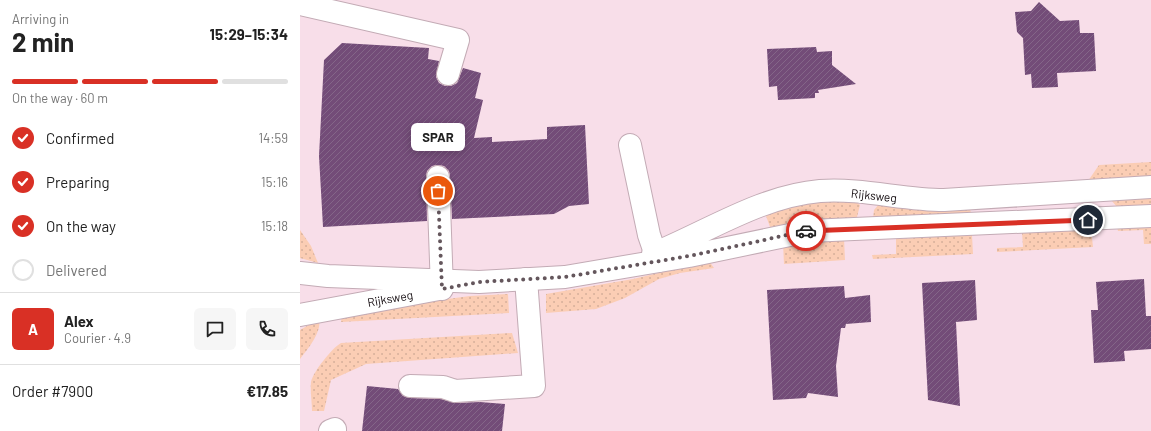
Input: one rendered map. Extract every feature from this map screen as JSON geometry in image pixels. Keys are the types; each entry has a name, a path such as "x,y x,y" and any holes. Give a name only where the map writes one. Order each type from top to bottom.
{"main road":[{"path":"300,4 458,40 448,74"},
{"path":"630,145 649,235 657,257"},
{"path":"438,177 441,285"},
{"name":"Rijksweg","path":"657,257 752,209 787,197 820,191 852,192 923,200 944,200 1151,187"},
{"name":"Rijksweg","path":"300,315 441,285 565,277 611,270 657,257 809,231 1151,216"},
{"name":"Rijksweg","path":"300,272 328,276 441,285"},
{"path":"410,386 443,386 455,391 534,386 526,279"},
{"path":"330,431 335,429 335,431"}],"shaded area":[{"path":"1151,162 1151,178 1088,181 1099,165"},
{"path":"1151,198 1151,207 1118,208 1111,200"},
{"path":"828,199 852,199 860,205 856,221 806,221 770,227 765,213 793,205"},
{"path":"879,204 969,206 972,216 873,219 874,210"},
{"path":"1151,226 1151,244 1144,244 1143,230 1118,231 1117,227"},
{"path":"1091,229 1093,247 997,252 997,248 1023,247 1022,232"},
{"path":"300,230 311,246 318,263 300,258"},
{"path":"972,235 973,254 873,259 872,255 896,254 896,239"},
{"path":"844,238 845,260 784,264 783,243"},
{"path":"709,261 714,268 680,273 659,279 625,298 596,309 546,313 546,294 633,279"},
{"path":"508,294 509,313 341,322 342,313 470,296"},
{"path":"319,319 316,335 300,359 300,330"},
{"path":"512,333 518,353 366,364 331,380 324,411 312,411 312,378 328,355 341,343"}],"building":[{"path":"1039,2 1060,21 1079,20 1080,33 1094,33 1096,71 1057,73 1058,87 1032,88 1031,74 1025,75 1023,38 1017,32 1015,12 1031,11"},
{"path":"342,43 429,48 428,59 439,61 436,77 439,83 445,86 451,86 457,83 463,68 481,73 475,98 483,100 474,138 492,137 492,142 547,139 547,127 585,125 589,204 569,206 554,214 452,219 449,171 444,166 437,165 432,166 427,171 427,221 323,227 319,156 324,60"},
{"path":"816,47 817,52 832,51 832,65 856,84 818,90 819,93 815,93 815,98 778,100 777,86 769,87 767,49"},
{"path":"1144,279 1146,316 1151,316 1151,349 1124,351 1125,361 1094,363 1091,310 1098,310 1096,282"},
{"path":"975,280 977,320 956,322 960,406 928,400 922,283"},
{"path":"844,286 845,298 870,295 871,322 846,324 845,328 841,328 836,366 838,397 808,393 806,398 773,400 767,290"},
{"path":"367,386 398,389 403,396 410,398 441,399 456,403 480,402 505,404 502,431 362,431"}],"way so far":[{"path":"438,191 442,289 479,282 565,277 611,270 689,256 751,241 806,231"}],"place":[{"name":"SPAR","path":"438,191"}],"route":[{"path":"806,231 1088,220"}]}
